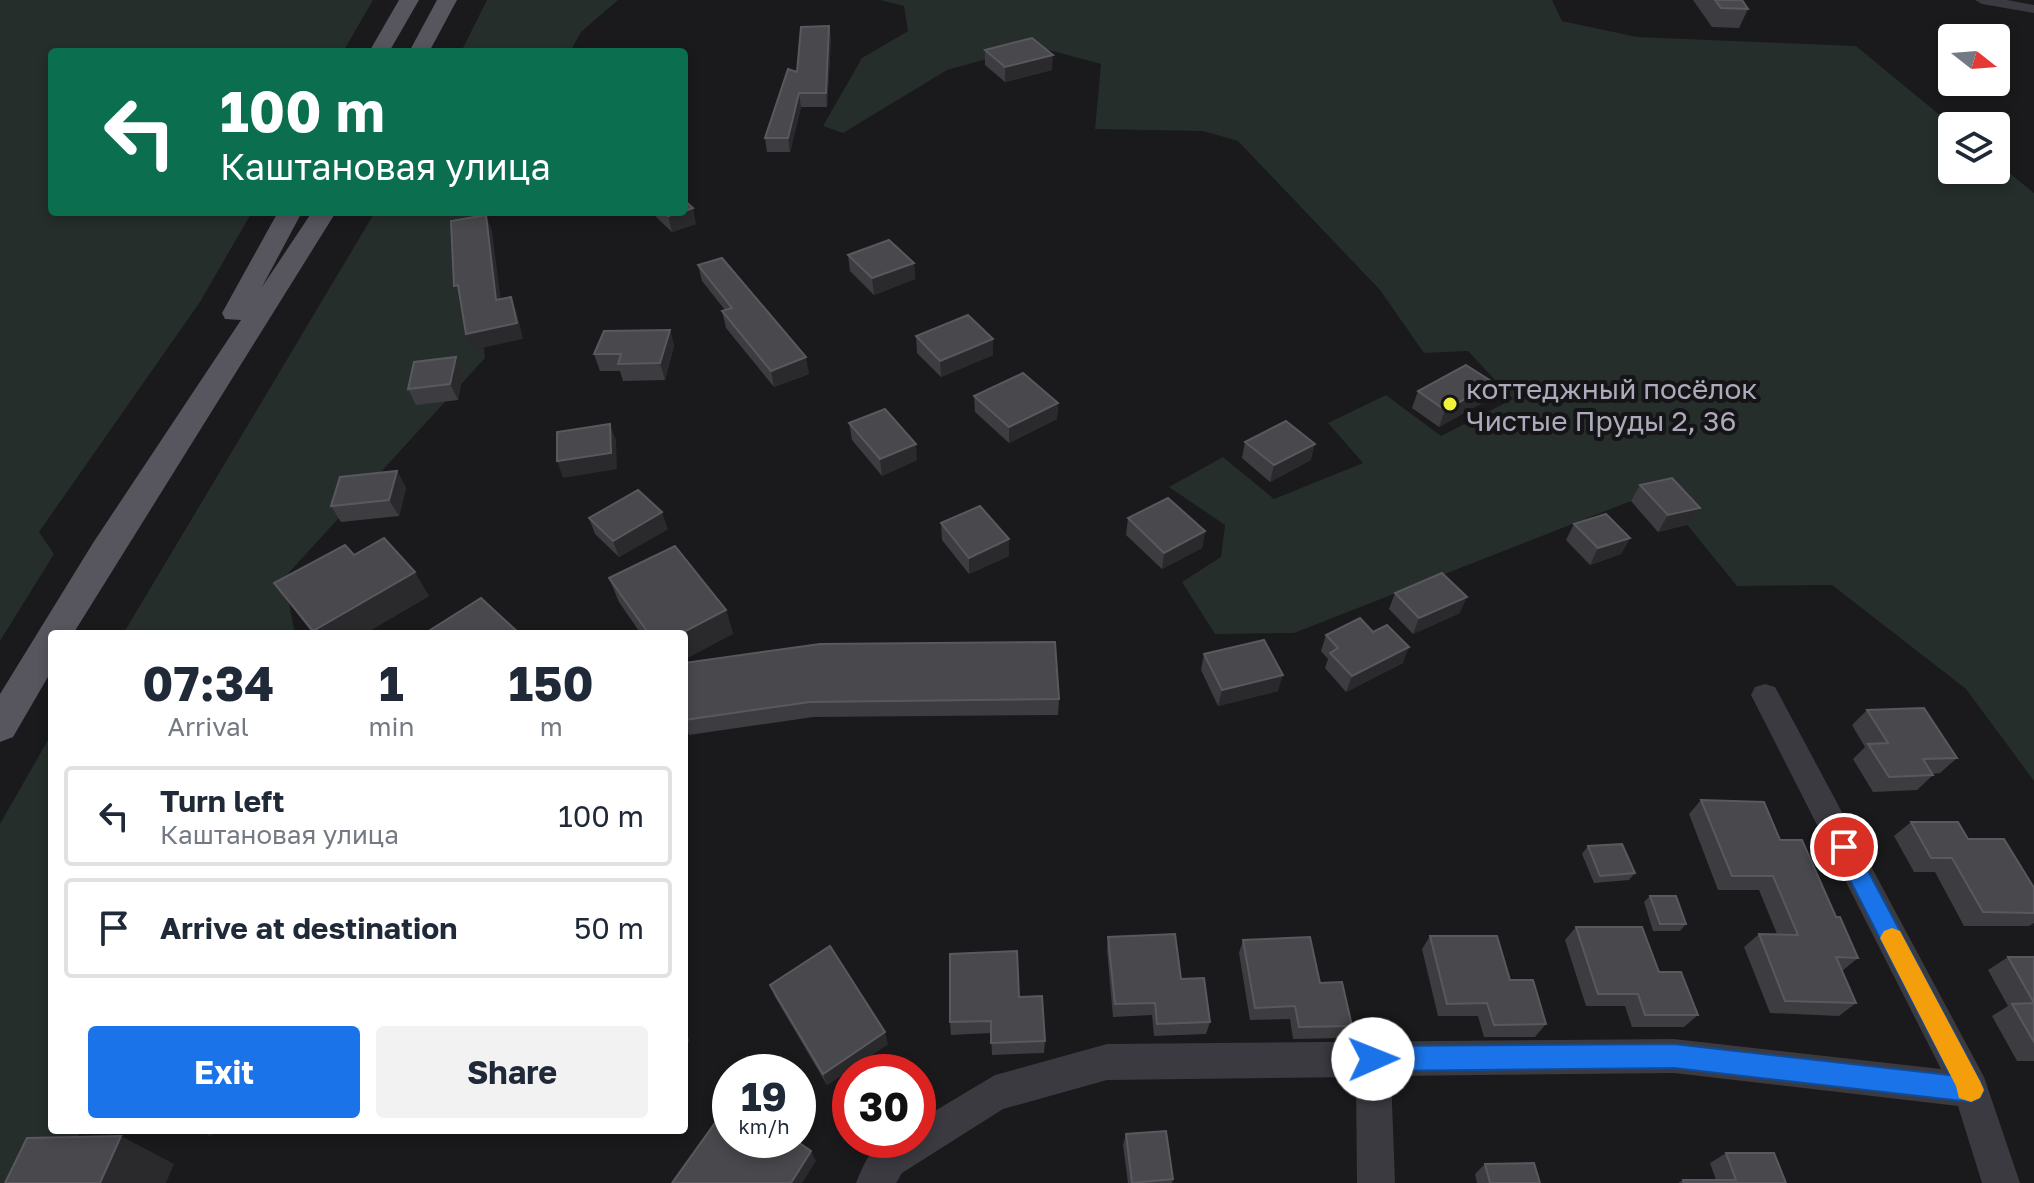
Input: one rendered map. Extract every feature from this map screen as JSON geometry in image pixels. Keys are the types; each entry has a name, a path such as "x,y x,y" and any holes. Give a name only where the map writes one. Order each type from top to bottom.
{"main road":[{"path":"381,48 409,0"},
{"path":"421,48 447,0"},
{"path":"105,552 288,216"},
{"path":"57,630 321,216"},
{"path":"0,726 48,646"}],"street":[{"path":"1982,0 2034,9"},
{"path":"1765,695 1971,1090 2001,1183"},
{"path":"875,1183 889,1160 995,1093 1107,1062 1674,1056 1971,1090"},
{"path":"1373,1059 1376,1183"}],"shaded area":[{"path":"0,0 373,0 345,48 48,48 48,216 250,216 200,302 39,532 54,554 0,641"},
{"path":"487,0 618,0 581,32 572,48 463,48"},
{"path":"880,0 1552,0 1562,21 1637,37 1856,46 1938,114 1938,184 2010,184 2010,173 2034,193 2034,781 1966,689 1832,585 1737,586 1662,494 1631,501 1294,633 1215,634 1182,582 1221,557 1225,525 1169,487 1223,457 1274,499 1363,463 1328,423 1386,395 1441,436 1513,399 1468,351 1424,353 1380,290 1238,141 1203,131 1095,129 1101,64 1034,46 947,70 843,133 823,126 862,58 908,31 904,6"},
{"path":"373,216 482,216 472,236 485,358 284,578 294,630 125,630"},
{"path":"48,740 48,1134 79,1134 55,1183 0,1183 0,824"}],"building":[{"path":"1715,0 1742,0 1748,9 1721,8"},
{"path":"829,26 826,93 799,93 788,138 765,138 788,69 797,72 801,27"},
{"path":"1032,38 1053,55 1005,67 985,50"},
{"path":"486,216 496,300 511,297 517,323 466,334 458,285 454,286 451,221"},
{"path":"889,240 914,263 872,278 848,255"},
{"path":"722,258 806,357 771,371 722,311 732,308 698,265"},
{"path":"968,315 993,339 940,361 916,336"},
{"path":"670,330 660,363 618,364 621,354 594,354 604,331"},
{"path":"456,357 450,384 408,389 414,362"},
{"path":"1466,365 1494,383 1445,410 1418,391"},
{"path":"1023,373 1058,403 1009,427 974,396"},
{"path":"885,409 916,444 880,459 849,423"},
{"path":"1286,421 1315,444 1274,465 1245,442"},
{"path":"610,424 611,453 557,461 557,432"},
{"path":"397,471 389,500 331,506 340,477"},
{"path":"1672,478 1700,508 1668,515 1640,485"},
{"path":"638,490 662,512 613,541 589,518"},
{"path":"1168,498 1205,531 1164,553 1128,518"},
{"path":"980,506 1009,539 969,558 941,523"},
{"path":"1606,514 1630,538 1598,548 1574,524"},
{"path":"384,538 415,572 312,630 274,583 345,545 354,555"},
{"path":"675,546 726,610 688,630 646,630 609,578"},
{"path":"1442,573 1467,597 1419,618 1395,593"},
{"path":"481,598 516,630 430,630"},
{"path":"1360,618 1373,632 1387,625 1409,647 1352,676 1330,653 1338,648 1326,635"},
{"path":"1264,640 1283,675 1222,690 1204,654"},
{"path":"1055,642 1059,699 810,702 688,719 688,662 820,644"},
{"path":"1924,708 1957,758 1923,759 1933,775 1889,777 1868,744 1888,743 1867,710"},
{"path":"1701,800 1764,802 1780,840 1802,840 1858,958 1836,957 1856,1003 1785,1001 1759,934 1798,935 1773,876 1732,876"},
{"path":"1911,822 1958,822 1968,839 2004,839 2034,888 2034,913 1983,912 1952,858 1931,858"},
{"path":"1622,844 1635,873 1600,876 1588,846"},
{"path":"1650,896 1676,896 1686,924 1660,924"},
{"path":"1576,927 1642,927 1659,972 1681,972 1698,1015 1645,1015 1638,994 1598,994"},
{"path":"1175,934 1181,979 1204,978 1210,1022 1157,1024 1155,1003 1115,1004 1108,937"},
{"path":"1430,936 1497,936 1510,980 1533,980 1546,1024 1494,1025 1487,1003 1447,1004"},
{"path":"1310,937 1320,983 1342,982 1352,1026 1299,1027 1295,1006 1255,1008 1243,940"},
{"path":"830,946 885,1032 853,1054 832,1054 832,1068 823,1074 816,1062 816,1054 811,1054 770,985"},
{"path":"1017,951 1019,997 1042,996 1045,1041 991,1043 991,1021 950,1022 950,954"},
{"path":"2008,957 2034,957 2034,1003"},
{"path":"2034,1003 2034,1042 2012,1004"},
{"path":"712,1127 712,1158 807,1158 791,1183 672,1183"},
{"path":"1166,1131 1173,1179 1132,1183 1126,1134"},
{"path":"121,1136 100,1183 5,1183 27,1138"},
{"path":"1726,1153 1774,1153 1786,1183 1684,1183 1683,1180 1736,1180"},
{"path":"1534,1163 1540,1183 1490,1183 1485,1164"}],"slow traffic":[{"path":"1892,938 1971,1090 1968,1089"}],"place":[{"name":"коттеджный посёлок Чистые Пруды 2, 36","path":"1450,404"}],"route":[{"path":"1373,1059 1674,1056 1971,1090 1844,847"}]}
